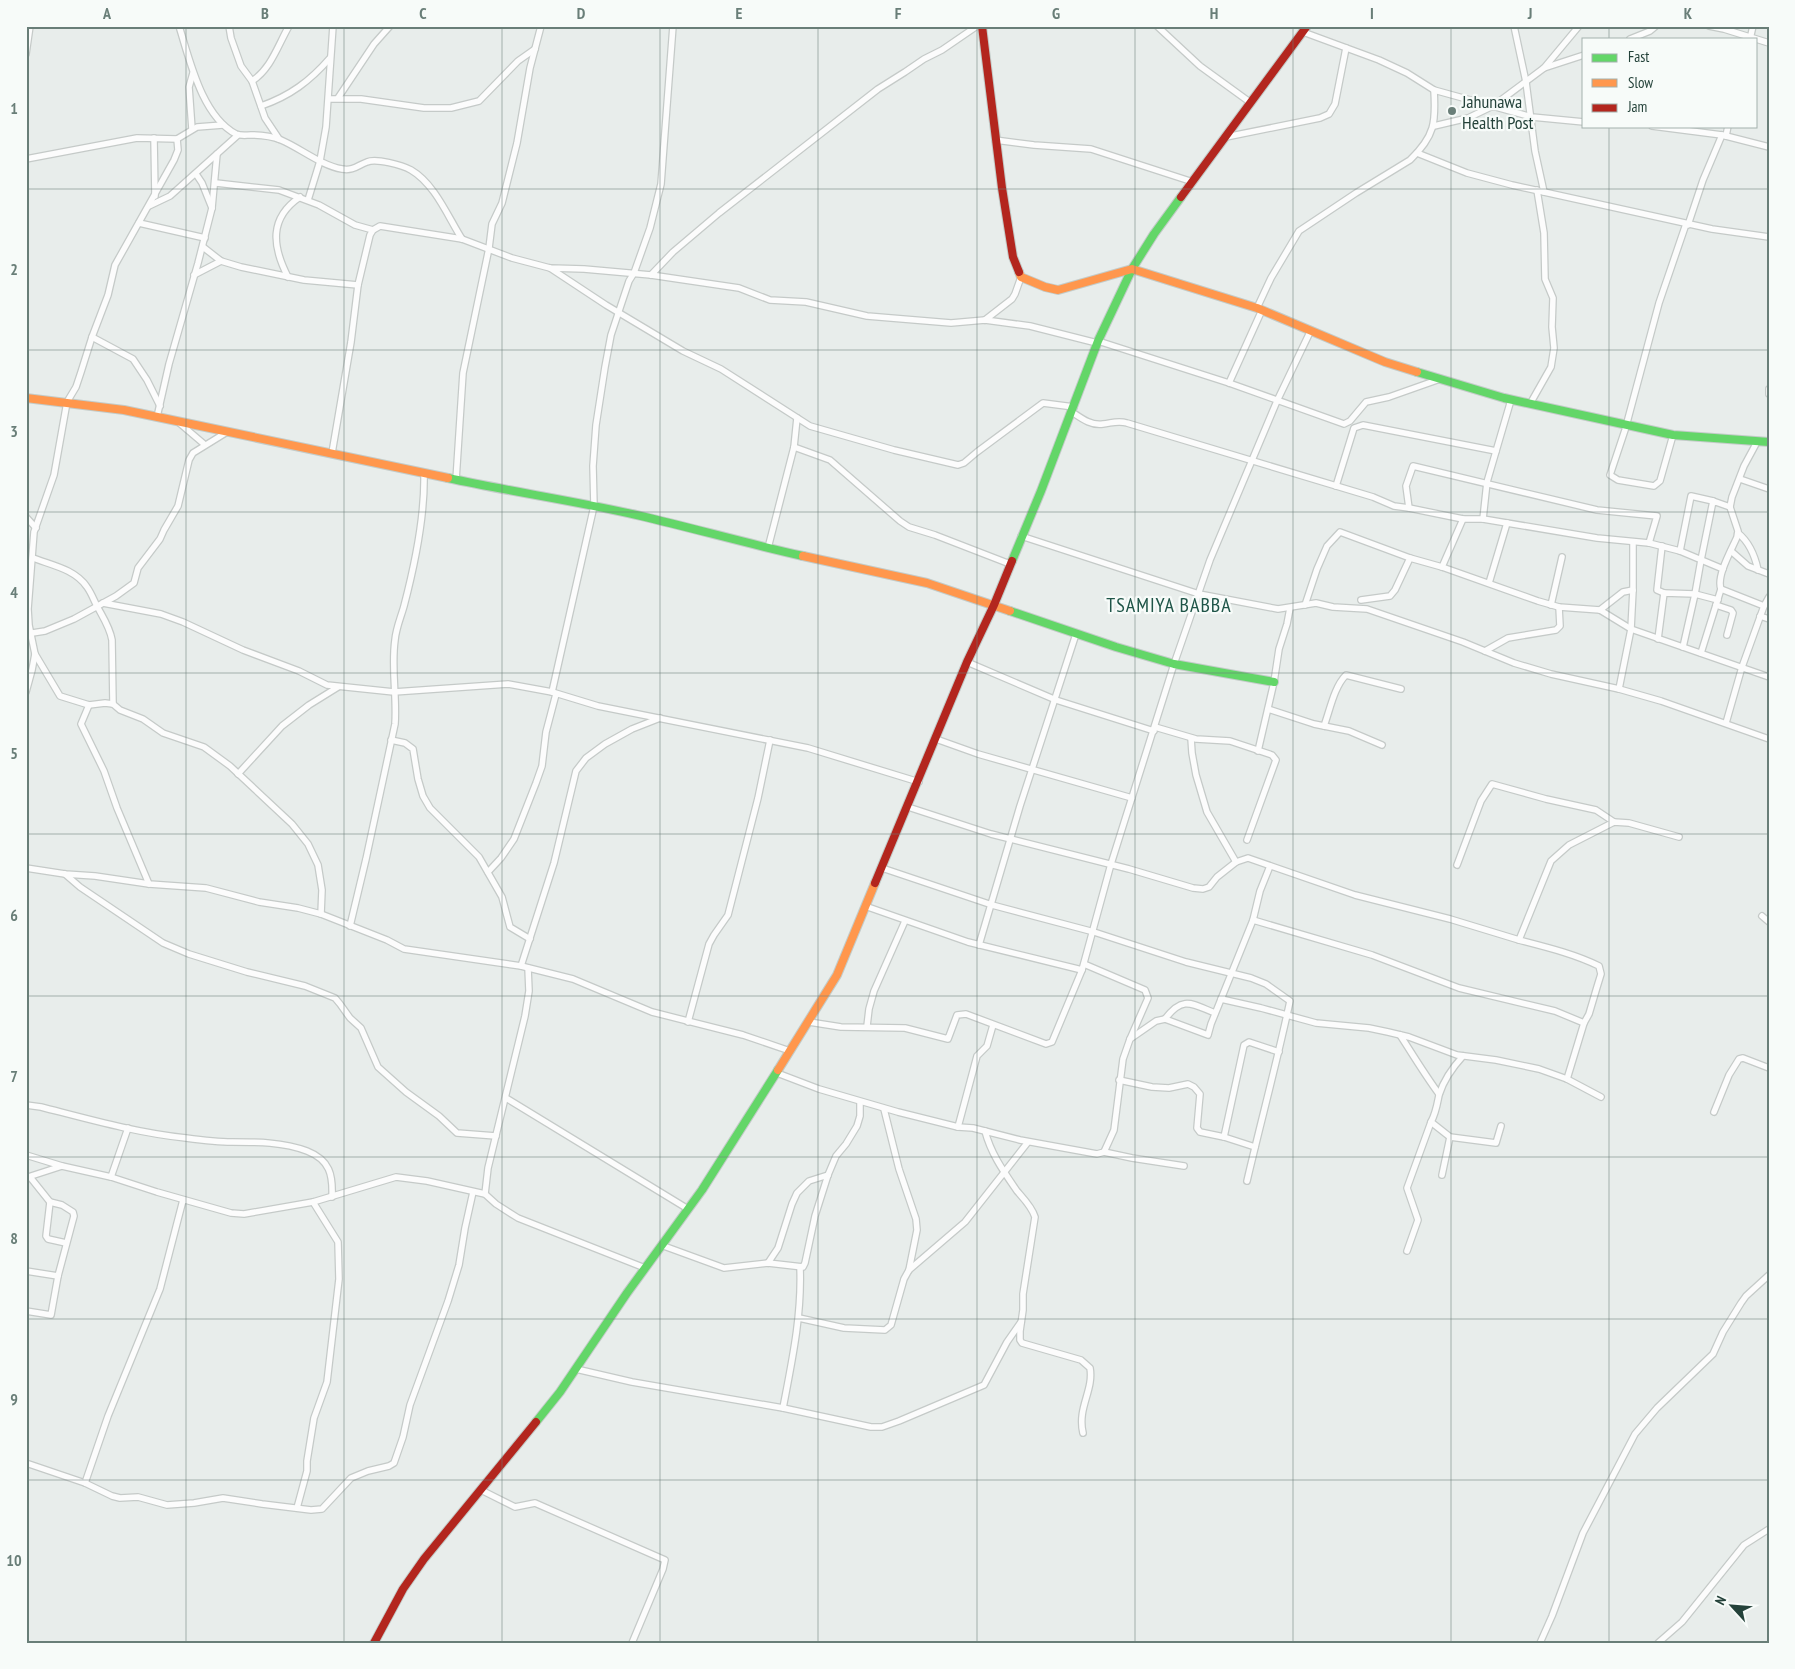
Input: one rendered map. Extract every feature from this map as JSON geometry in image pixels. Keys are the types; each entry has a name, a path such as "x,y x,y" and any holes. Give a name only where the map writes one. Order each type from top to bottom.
{"street":[{"path":"26,54 30,26"},
{"path":"179,26 193,73 213,112 223,125 238,135 266,135 279,139 320,161 342,169 356,168 368,161 373,161 395,164 411,170 433,191 462,240"},
{"path":"229,26 231,38 241,66 252,81 265,118 279,139"},
{"path":"252,81 260,76 267,66 289,26"},
{"path":"308,200 320,161 329,99 333,26"},
{"path":"338,98 374,44 390,26"},
{"path":"456,480 461,387 489,248 492,224 502,203 517,143 530,68 540,26"},
{"path":"488,872 501,858 514,839 542,766 546,732 594,506 596,425 604,367 611,335 620,313 629,281 634,274 661,184 673,26"},
{"path":"652,275 673,252 719,213 878,88 942,50 977,26"},
{"path":"982,26 995,140 1013,257 1021,277 1012,299 985,320"},
{"path":"1157,26 1200,66 1251,103"},
{"path":"1514,26 1526,82 1535,151 1544,192"},
{"path":"1434,126 1468,118 1493,106 1544,68 1580,26"},
{"path":"1632,38 1650,31 1656,26"},
{"path":"1709,26 1750,37 1753,26"},
{"path":"374,1643 402,1589 424,1559 555,1399 661,1245 688,1210 777,1073 837,975 967,662 994,605 1041,491 1097,342 1132,269 1154,234 1305,29 1393,67 1434,90 1532,117 1582,122"},
{"path":"1226,137 1320,118 1328,114 1335,104 1346,48"},
{"path":"329,99 369,100 424,108 451,108 479,101 518,61 536,49"},
{"path":"1544,68 1582,56"},
{"path":"261,106 281,100 294,91 330,58"},
{"path":"192,129 189,86 193,73"},
{"path":"1229,383 1270,278 1299,232 1356,192 1410,160 1417,153 1434,126 1434,90"},
{"path":"26,160 137,138 177,139 192,129 223,125"},
{"path":"1666,128 1724,136 1769,147"},
{"path":"1673,435 1660,481 1654,486 1618,480 1610,475 1626,425 1659,303 1703,180 1727,128"},
{"path":"149,206 170,196 238,135"},
{"path":"154,138 155,196"},
{"path":"177,139 178,150 174,160 115,265 108,295 76,386 67,402 54,475 36,528 29,586 28,634 34,654 58,695 89,705 112,704 120,710 143,719 163,733 204,747 238,774 292,824 315,855 322,890 320,914"},
{"path":"995,140 1040,146 1091,149 1193,182"},
{"path":"1417,153 1467,173 1544,192 1687,224 1769,237"},
{"path":"157,417 169,364 212,208 216,183 217,154"},
{"path":"196,174 202,183 212,208"},
{"path":"216,183 279,190 308,200 355,225 373,230"},
{"path":"1530,404 1551,367 1554,348 1552,327 1553,298 1545,279 1544,233 1537,190"},
{"path":"288,277 280,262 277,237 278,221 284,210 300,197"},
{"path":"139,223 205,238"},
{"path":"332,453 351,342 358,285 368,240 373,230 380,226 462,240 489,248 512,258 550,268 652,275 739,288 770,300 806,302 867,316 951,323 985,320 1030,326 1097,342 1229,383 1344,424 1350,421 1366,402 1389,397 1440,379"},
{"path":"203,246 221,261 304,280 358,285"},
{"path":"194,275 221,261"},
{"path":"550,268 683,351 721,369 810,426 894,450 958,465 964,463 976,452 1043,403 1073,410 1092,423 1102,425 1119,421 1373,497 1394,506 1463,519 1483,519 1597,538 1648,543 1680,551 1723,569"},
{"path":"1021,277 1058,290 1132,269 1259,309 1385,362 1511,400 1673,435 1769,442"},
{"path":"809,1022 841,1027 905,1028 948,1038 957,1016 966,1014 1046,1044 1052,1042 1083,967 1111,864 1174,664 1210,560 1277,401 1311,330"},
{"path":"92,337 133,359 147,380 160,406"},
{"path":"1769,389 1769,394"},
{"path":"26,398 109,407 424,474 641,516 768,548 926,583 994,605 1029,619 1174,664 1274,682"},
{"path":"1483,519 1486,482 1511,400"},
{"path":"768,548 794,447 797,418"},
{"path":"177,422 204,444"},
{"path":"1336,486 1354,428 1363,425 1496,452"},
{"path":"28,634 45,631 67,622 103,603 134,583 138,568 156,545 178,506 189,460 193,453 204,444 227,432"},
{"path":"1757,442 1744,466 1730,507 1738,533 1750,547 1758,570"},
{"path":"794,447 830,460 909,527 1010,564"},
{"path":"1409,508 1406,486 1413,466 1597,510 1657,516 1648,543"},
{"path":"350,926 392,740 396,708 392,662 395,637 404,606 419,532 423,504 424,474"},
{"path":"1740,479 1767,487"},
{"path":"1680,551 1691,496 1730,507"},
{"path":"1683,647 1696,594 1700,560 1713,501"},
{"path":"26,517 36,528"},
{"path":"1442,567 1463,519"},
{"path":"1489,583 1507,524"},
{"path":"1305,605 1327,546 1340,532 1410,558 1442,567 1551,605 1600,610 1630,629 1769,677"},
{"path":"1701,653 1722,588 1720,584 1723,569 1738,533"},
{"path":"1022,536 1199,594 1278,609 1316,603 1332,607 1367,609 1485,650 1514,663 1551,674 1619,688 1769,739"},
{"path":"1619,688 1630,629 1633,590 1633,542"},
{"path":"1662,546 1657,590 1664,594 1696,594 1731,610 1733,613 1728,635"},
{"path":"1731,551 1748,566 1769,574"},
{"path":"1551,605 1562,557"},
{"path":"33,558 62,568 78,577 86,585 110,631 112,640 112,704"},
{"path":"1361,600 1390,596 1395,590 1410,558"},
{"path":"1722,588 1764,606"},
{"path":"1600,610 1623,592 1633,590"},
{"path":"1658,639 1664,594"},
{"path":"1726,723 1742,667 1760,616 1769,597"},
{"path":"103,603 168,616 243,650 299,671 327,685 394,692 508,684 554,693 598,706 808,748 918,782"},
{"path":"1485,650 1508,638 1556,630 1560,626 1559,607"},
{"path":"1258,751 1274,682 1279,649 1290,608"},
{"path":"1760,616 1769,619"},
{"path":"979,945 1031,770 1056,700 1076,634"},
{"path":"26,692 34,654"},
{"path":"967,662 1056,700 1155,729 1191,738 1230,741 1272,755 1276,760 1247,840"},
{"path":"1324,726 1342,679 1346,675 1401,690"},
{"path":"238,774 282,726 309,705 338,687"},
{"path":"89,705 82,724 104,771 117,808 149,884"},
{"path":"1268,709 1324,726 1349,731 1382,745"},
{"path":"520,966 554,863 576,771 586,758 605,744 632,729 661,718"},
{"path":"1191,738 1196,775 1207,812 1236,862"},
{"path":"936,739 1031,770 1132,798"},
{"path":"392,740 405,743 413,749 418,779 430,808 480,857 502,897 510,927 530,939"},
{"path":"688,1022 709,944 728,915 758,798 770,740"},
{"path":"1457,865 1481,801 1492,784 1596,810 1614,822 1629,823 1679,837"},
{"path":"908,807 991,834 1111,864 1193,888 1202,889 1209,887 1217,877 1236,862 1248,858 1355,895 1450,919 1559,951 1600,966 1601,974 1567,1079"},
{"path":"1519,940 1551,861 1569,846 1614,822"},
{"path":"1166,1018 1208,1035 1253,920 1260,891 1270,866"},
{"path":"26,868 149,884 206,888 258,902 298,908 320,914 387,940 404,949 520,966 573,979 652,1012 743,1035 790,1051"},
{"path":"882,868 992,905 1094,932 1231,974 1251,978 1266,984 1290,1001 1247,1181"},
{"path":"65,874 80,887 163,943 189,954 247,972 305,986 334,998 361,1028 378,1067 406,1092 439,1116 458,1133 496,1136"},
{"path":"865,906 979,945 1083,967 1145,990 1148,998 1123,1059 1114,1130 1104,1152"},
{"path":"1762,916 1769,922"},
{"path":"1253,920 1372,955 1459,988 1555,1011 1584,1023"},
{"path":"867,1026 874,992 905,921"},
{"path":"485,1194 488,1168 525,1016 529,991 528,968"},
{"path":"1221,999 1316,1023 1369,1028 1400,1034 1463,1056 1531,1067 1567,1079 1601,1097"},
{"path":"1130,1039 1156,1022 1166,1018 1174,1007 1183,1003 1190,1003 1215,1013"},
{"path":"958,1128 977,1056 986,1046 993,1024"},
{"path":"1400,1034 1419,1063 1423,1074 1439,1094"},
{"path":"1224,1137 1244,1044 1249,1042 1279,1052"},
{"path":"1408,1251 1418,1220 1407,1188 1436,1113 1439,1094 1449,1071 1463,1056"},
{"path":"1714,1112 1729,1075 1739,1059 1743,1058 1769,1068"},
{"path":"777,1073 860,1102 958,1128 972,1128 1028,1142 1097,1154 1104,1152 1184,1166"},
{"path":"1119,1080 1152,1087 1169,1088 1188,1084 1194,1087 1200,1094 1197,1128 1200,1132 1224,1137 1255,1148"},
{"path":"506,1098 688,1210"},
{"path":"661,1245 724,1268 768,1263 800,1267 805,1263 815,1216 828,1175 836,1156 857,1126 860,1116 860,1102"},
{"path":"26,1106 41,1107 128,1128 185,1138 231,1142 256,1141 308,1151 323,1161 329,1169 332,1180 332,1197"},
{"path":"884,1109 918,1230 910,1270"},
{"path":"1431,1122 1450,1136 1496,1143 1501,1126"},
{"path":"111,1177 128,1128"},
{"path":"985,1131 993,1155 1033,1211 1035,1218 1023,1294 1020,1340 1022,1343 1081,1360 1090,1368 1090,1381 1081,1413 1080,1424 1083,1434"},
{"path":"1442,1175 1450,1136"},
{"path":"798,1318 844,1328 885,1330 891,1325 904,1279 910,1270 965,1222 1028,1142"},
{"path":"26,1155 62,1166 111,1177 231,1213 244,1214 313,1202 396,1177 427,1181 485,1194 496,1204 518,1218 645,1268"},
{"path":"26,1311 51,1314 58,1276 74,1216 73,1212 62,1205 50,1202 28,1177 62,1166"},
{"path":"768,1263 780,1243 797,1193 809,1181 828,1175"},
{"path":"26,1463 85,1483 120,1498 138,1496 167,1505 223,1498 297,1508 322,1509 352,1478 394,1463 403,1437 410,1405 448,1301 459,1265 473,1192"},
{"path":"85,1483 108,1416 160,1289 183,1200"},
{"path":"50,1202 46,1236 48,1239 66,1243"},
{"path":"297,1508 307,1471 306,1461 314,1418 327,1382 339,1279 338,1242 313,1202"},
{"path":"783,1408 798,1318 801,1289 800,1267"},
{"path":"26,1271 58,1276"},
{"path":"1540,1643 1583,1533 1635,1434 1658,1408 1713,1354 1746,1296 1769,1275"},
{"path":"576,1368 632,1382 783,1408 871,1427 882,1427 984,1385 1007,1342 1021,1322"},
{"path":"481,1490 515,1507 535,1503 665,1560 632,1643"},
{"path":"1658,1643 1682,1622 1744,1545 1769,1529"}],"traffic: fast":[{"path":"1012,561 1041,491 1098,341 1132,269 1154,234 1181,197"},
{"path":"1417,372 1504,398 1673,435 1769,442"},
{"path":"448,478 617,511 803,556"},
{"path":"1010,611 1116,647 1174,664 1274,682"},
{"path":"536,1422 560,1392 627,1293 702,1190 778,1070"}],"traffic: slow":[{"path":"1019,272 1021,277 1058,290 1132,269 1257,308 1385,362 1417,372"},
{"path":"26,398 124,410 448,478"},
{"path":"803,556 927,583 1010,611"},
{"path":"778,1070 837,975 875,883"}],"traffic: jam":[{"path":"982,26 1002,188 1013,257 1019,272"},
{"path":"1181,197 1307,26"},
{"path":"875,883 967,662 1012,561"},
{"path":"374,1643 403,1589 424,1559 536,1422"}],"place":[{"name":"Jahunawa Health Post","path":"1452,111"}],"district":[{"name":"TSAMIYA BABBA","path":"1169,605"}]}
